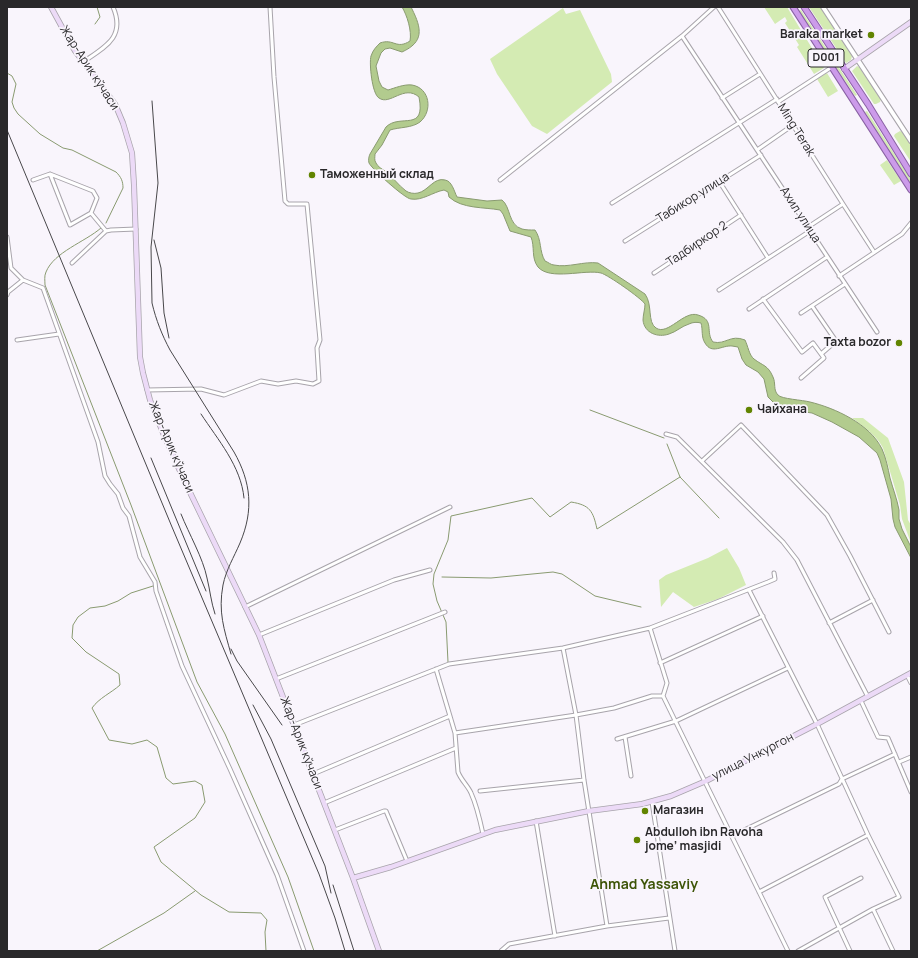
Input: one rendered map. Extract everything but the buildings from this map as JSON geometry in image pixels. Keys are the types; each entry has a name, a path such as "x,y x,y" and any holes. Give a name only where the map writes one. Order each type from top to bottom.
{"highway":[{"name":"D001","path":"804,7 868,104 911,174"},
{"name":"D001","path":"795,8 911,190"},
{"path":"860,109 868,104"}],"main road":[{"name":"Жар-Арик кўчаси","path":"51,7 83,62 110,95 123,123 132,153 140,356 147,390 163,433 184,480 259,635 335,830 379,951"},
{"path":"844,69 911,22"},
{"name":"улица Ункургон","path":"353,878 407,861 483,834 536,821 589,811 652,802 671,796 706,781 910,674"}],"street":[{"path":"83,62 104,48 114,38 117,26 116,15 113,7"},
{"path":"147,390 201,389 224,395 261,381 278,384 296,382 313,384 319,382 317,348 320,340 307,204 288,204 285,201 274,77 270,7"},
{"path":"500,180 682,36 714,7"},
{"name":"Ming Terak","path":"718,7 874,252"},
{"path":"823,7 911,141"},
{"name":"Ахил улица","path":"682,36 877,332"},
{"path":"612,203 739,123 778,101 832,67"},
{"path":"722,98 760,74"},
{"path":"757,150 793,125"},
{"name":"Табикор улица","path":"625,241 760,155"},
{"path":"33,180 50,174 93,191 97,198 91,213 70,225 50,174"},
{"path":"719,181 768,258"},
{"path":"808,227 843,204"},
{"path":"91,213 106,232"},
{"name":"Тадбиркор 2","path":"654,273 740,215"},
{"path":"840,276 902,234 911,223"},
{"path":"72,262 106,232 111,230 136,229"},
{"path":"719,290 810,231"},
{"path":"7,237 9,268 23,280 43,288 98,442 105,476 118,494 123,508 128,516 140,557 155,585 182,666 277,875 304,951"},
{"path":"749,309 827,257"},
{"path":"7,295 8,292 23,280"},
{"path":"801,313 844,284"},
{"path":"763,300 802,352 813,343 824,358 801,378"},
{"path":"812,306 836,341 821,354"},
{"path":"17,340 59,334"},
{"path":"702,461 741,425 827,515 889,632"},
{"path":"666,434 677,437 702,461 783,542 797,560 868,697"},
{"path":"245,607 450,507"},
{"path":"259,635 394,580 430,570"},
{"path":"294,726 449,664 563,648 650,628 749,590 775,578 774,573"},
{"path":"749,590 817,724 868,835 899,897 873,909 798,951"},
{"path":"829,623 872,600"},
{"path":"276,678 445,612"},
{"path":"660,663 763,616"},
{"path":"650,628 667,683 663,696 788,951"},
{"path":"563,648 576,715 584,780 607,926"},
{"path":"617,739 676,721 788,668"},
{"path":"436,669 455,733 458,772 471,793 477,808 483,834"},
{"path":"910,674 911,682"},
{"path":"455,733 576,715 614,708 652,696 663,696"},
{"path":"861,701 878,737 888,738 911,792"},
{"path":"313,774 450,716"},
{"path":"624,737 631,776"},
{"path":"324,803 456,748"},
{"path":"732,836 839,784 842,780 896,754"},
{"path":"899,762 911,757"},
{"path":"480,791 584,780"},
{"path":"652,802 674,951"},
{"path":"335,830 384,810 407,861"},
{"path":"536,821 555,936"},
{"path":"759,892 868,835"},
{"path":"850,951 825,897 861,878"},
{"path":"873,909 893,951"},
{"path":"501,951 509,944 607,926 669,918"}],"shaded area":[{"path":"402,7 411,7 418,23 419,34 414,44 402,52 390,48 385,49 381,53 376,66 379,81 382,87 388,90 406,85 418,87 423,90 426,95 428,106 424,117 417,124 390,130 375,154 375,161 378,166 388,173 403,189 410,193 422,192 434,182 438,180 445,180 449,182 457,197 487,201 502,200 517,227 535,230 539,238 545,261 552,265 559,266 598,263 645,294 649,303 653,325 661,330 666,329 693,314 703,317 708,323 713,342 717,343 736,338 745,340 752,357 767,368 771,373 778,395 807,401 830,408 851,418 861,425 876,440 882,449 899,510 899,519 911,547 911,558 895,527 891,499 877,453 859,437 832,422 812,413 784,409 777,406 768,397 764,379 758,372 746,365 742,359 738,347 728,346 714,349 708,347 704,341 701,323 695,322 690,323 672,333 656,335 649,331 644,324 643,318 645,304 631,292 610,278 601,273 594,272 551,273 543,271 538,267 534,256 531,237 510,231 500,210 460,204 449,197 448,192 444,190 419,199 408,198 371,166 369,163 370,155 386,127 398,121 415,119 419,115 419,97 408,93 383,100 379,98 375,91 372,78 370,65 371,56 380,43 389,42 401,44 410,41 409,23"},
{"path":"764,7 787,7 824,68 814,74 797,47 799,45 785,23 787,21 785,17 775,24"},
{"path":"809,7 820,7 852,56 851,60 846,63"},
{"path":"563,8 566,14 580,10 611,74 612,82 547,134 532,126 497,74 490,59"},
{"path":"801,10 857,95 855,96 799,11"},
{"path":"857,66 881,99 880,102 874,104 852,71"},
{"path":"827,73 838,91 828,97 817,79"},
{"path":"867,111 911,180 911,184 865,112"},
{"path":"900,131 907,136 909,140 911,162 894,136"},
{"path":"887,160 901,181 894,185 880,165"},
{"path":"852,418 863,418 888,438 904,482 908,520 911,525 911,543 902,519 900,505 883,448 873,435"},
{"path":"727,548 739,568 746,585 718,599 694,607 673,592 661,607 659,580 666,575 708,558"}],"waterway":[{"path":"95,24 100,17 97,7"},
{"path":"7,73 12,76 16,84 12,102 18,114 40,134 63,148 72,150 116,172 120,177 123,188 106,223"},
{"path":"101,228 63,253 50,265 46,272 45,285 131,505 197,682 225,734 288,877 314,951"},
{"path":"590,410 664,438"},
{"path":"667,444 680,477 719,518"},
{"path":"448,662 446,622 437,601 433,584 434,574 448,540 451,516 532,498 550,517 571,502 583,505 592,513 597,529 680,477"},
{"path":"442,577 491,578 553,572 562,574 595,596 641,607"},
{"path":"153,586 131,593 118,601 105,606 90,608 78,617 73,625 72,638 86,652 119,674 120,685 102,698 92,708 109,740 132,744 147,740 157,747 166,778 173,784 195,781 202,785 205,802 195,818 154,847 161,862 201,895 229,912 261,913 267,920 265,932 266,951"},
{"path":"97,951 164,913 195,891"}],"railway":[{"path":"152,101 158,183 151,247 152,303 164,339 170,350 240,463 249,496 249,508 244,531 223,585 221,612 231,654"},
{"path":"7,130 172,527 319,874 345,951"},
{"path":"154,240 161,268 164,313 169,338"},
{"path":"201,414 234,464 242,486 244,498"},
{"path":"151,458 206,591"},
{"path":"181,514 205,570 215,614"},
{"path":"231,649 237,661 282,725"},
{"path":"253,705 271,739 325,866 331,893"},
{"path":"333,885 354,951"}],"place":[{"name":"Baraka market","path":"871,35"},
{"name":"Таможенный склад","path":"312,175"},
{"name":"Taxta bozor","path":"899,343"},
{"name":"Чайхана","path":"749,410"},
{"name":"Магазин","path":"645,811"},
{"name":"Abdulloh ibn Ravoha jome’ masjidi","path":"637,840"}],"district":[{"name":"Ahmad Yassaviy","path":"644,885"}]}
